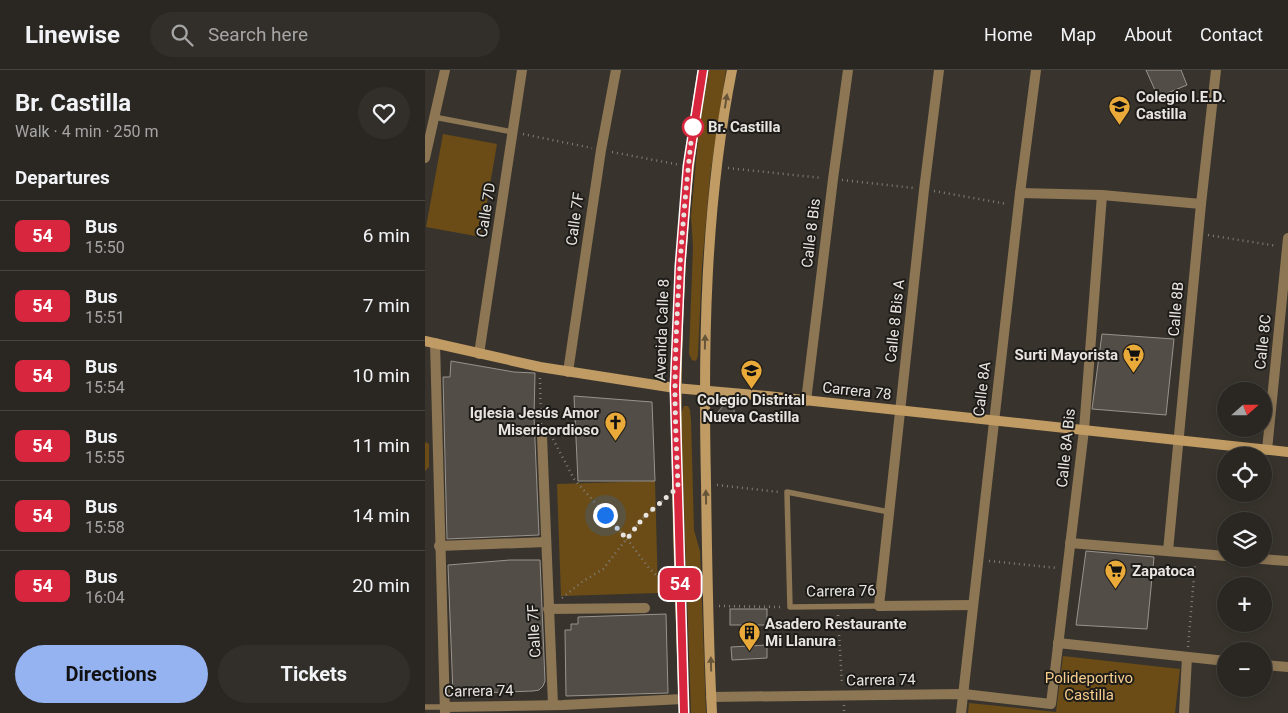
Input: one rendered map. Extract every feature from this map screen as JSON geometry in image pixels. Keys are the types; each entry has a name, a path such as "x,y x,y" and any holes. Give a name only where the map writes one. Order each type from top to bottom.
{"street":[{"path":"425,158 445,70"},
{"name":"Calle 7D","path":"479,354 522,70"},
{"name":"Calle 7F","path":"568,372 601,150 616,70"},
{"name":"Avenida Calle 8","path":"684,713 675,388 680,266 688,166 703,70"},
{"path":"712,713 704,391 708,270 717,167 731,70"},
{"name":"Calle 8 Bis","path":"806,400 848,70"},
{"name":"Calle 8 Bis A","path":"879,606 924,190 939,70"},
{"name":"Calle 8A","path":"961,713 993,420 1036,70"},
{"name":"Calle 8B","path":"1168,551 1198,234 1216,70"},
{"path":"1020,193 1102,195 1201,204"},
{"name":"Calle 8A Bis","path":"1051,704 1084,430 1102,195"},
{"name":"Calle 8C","path":"1267,447 1287,243"},
{"path":"430,342 445,710"},
{"name":"Carrera 78","path":"430,342 568,372 675,388 806,400 1241,447"},
{"name":"Calle 7F","path":"542,436 553,705"},
{"name":"Carrera 78","path":"1272,450 1288,452"},
{"path":"439,546 546,542"},
{"path":"1070,544 1217,555"},
{"path":"1272,560 1288,561"},
{"name":"Carrera 76","path":"879,606 973,605"},
{"path":"548,609 645,608"},
{"path":"1058,643 1217,660"},
{"path":"1184,713 1187,657"},
{"path":"1272,666 1288,667"},
{"name":"Carrera 74","path":"711,697 963,694 1051,704"},
{"name":"Carrera 74","path":"445,710 683,699"}],"lane":[{"path":"434,117 513,132"},
{"path":"790,607 787,492 889,512"},
{"name":"Carrera 76","path":"790,607 879,606"},
{"name":"Carrera 74","path":"425,707 445,710"}],"path":[{"path":"717,167 924,190 1019,206"},
{"path":"1198,234 1287,243"},
{"path":"540,371 542,436 549,436 554,440 574,479 627,539 649,568 671,590"},
{"path":"706,483 787,492"},
{"path":"548,609 582,582 603,569 643,518 678,487"},
{"path":"1187,657 1196,554"},
{"path":"978,560 1067,569"},
{"name":"Carrera 76","path":"709,606 790,607"},
{"path":"838,606 844,713"}],"green space":[{"path":"709,70 726,70 710,176 702,266 698,355 695,361 692,360 689,354 693,247 691,216 699,129"},
{"path":"443,134 497,144 481,237 426,227"},
{"path":"684,406 688,406 690,410 691,420 694,530 700,551 706,713 691,713 681,421"},
{"path":"425,442 429,444 429,467 425,471"},
{"path":"655,481 658,593 561,596 557,484"},
{"name":"Polideportivo Castilla","path":"1063,656 1180,669 1175,713 968,713 969,703 1056,712"}],"building":[{"path":"1146,70 1181,70 1187,85 1158,97"},
{"name":"Surti Mayorista","path":"1102,334 1174,339 1166,415 1092,409"},
{"path":"451,361 514,372 535,373 534,417 539,535 447,539 443,377 450,377"},
{"name":"Iglesia Jesús Amor Misericordioso","path":"574,396 652,402 655,481 578,481"},
{"path":"733,404 735,417 716,421 718,412 723,406"},
{"name":"Zapatoca","path":"1086,551 1154,557 1147,629 1076,625"},
{"path":"510,560 540,560 545,681 543,686 539,690 533,691 453,694 448,565"},
{"path":"730,609 767,609 767,625 730,625"},
{"path":"666,614 668,693 566,696 565,630 571,630 571,624 578,624 578,617"},
{"name":"Asadero Restaurante Mi Llanura","path":"767,645 767,658 732,660 731,647"}],"bus line":[{"name":"54","path":"684,713 675,388 680,266 688,166 693,124 703,70"}],"place":[{"name":"Colegio I.E.D. Castilla","path":"1120,125"},
{"name":"Br. Castilla","path":"693,127"},
{"name":"Surti Mayorista","path":"1134,374"},
{"name":"Colegio Distrital Nueva Castilla","path":"751,390"},
{"name":"Iglesia Jesús Amor Misericordioso","path":"615,441"},
{"name":"Zapatoca","path":"1116,590"},
{"name":"Asadero Restaurante Mi Llanura","path":"749,652"}],"route":[{"path":"605,515 627,539 643,518 678,487 675,388 678,304 693,124 693,127"}]}
